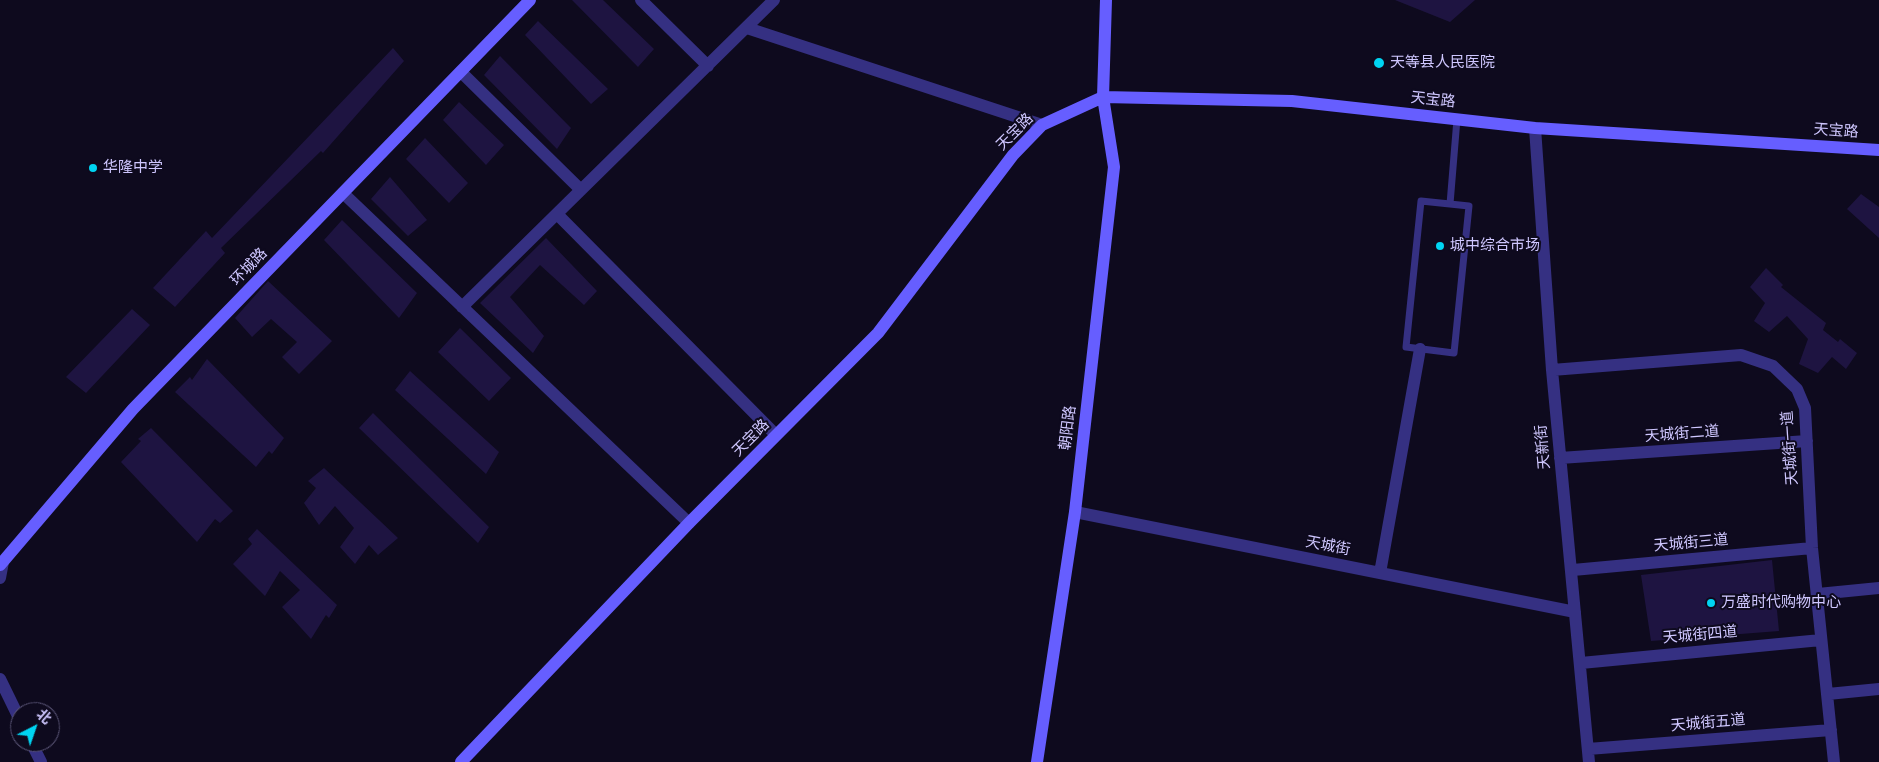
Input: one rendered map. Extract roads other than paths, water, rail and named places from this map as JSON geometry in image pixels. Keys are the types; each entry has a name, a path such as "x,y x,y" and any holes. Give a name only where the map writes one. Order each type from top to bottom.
{"main road":[{"name":"环城路","path":"1,563 133,409 530,0"},
{"name":"朝阳路","path":"1037,762 1075,512 1114,167 1103,97 1106,0"},
{"name":"天宝路","path":"461,762 690,523 878,332 1013,155 1042,125 1103,97 1292,101 1536,128 1879,150"}],"street":[{"path":"641,0 708,66"},
{"path":"462,307 774,0"},
{"path":"747,28 1042,125"},
{"path":"460,72 581,190"},
{"name":"天新街","path":"1536,128 1552,370 1573,570 1575,612 1589,756"},
{"path":"343,193 690,523"},
{"path":"557,214 776,435"},
{"path":"1380,573 1420,349"},
{"name":"天城街一道","path":"1552,370 1741,355 1773,366 1798,389 1805,408 1812,548 1834,762"},
{"name":"天城街二道","path":"1560,458 1807,441"},
{"name":"天城街","path":"1075,512 1575,612"},
{"name":"天城街三道","path":"1573,570 1812,548"},
{"path":"0,578 1,563"},
{"path":"1818,594 1879,588"},
{"name":"天城街四道","path":"1581,663 1822,640"},
{"path":"0,679 11,702"},
{"path":"1828,694 1879,689"},
{"name":"天城街五道","path":"1589,756 1831,730"}],"lane":[{"path":"1450,204 1457,119"},
{"path":"1420,201 1450,204 1468,206 1454,352 1406,347 1420,201"}],"place":[{"name":"天等县人民医院","path":"1379,63"},
{"name":"华隆中学","path":"93,168"},
{"name":"城中综合市场","path":"1440,246"},
{"name":"万盛时代购物中心","path":"1711,603"}]}
